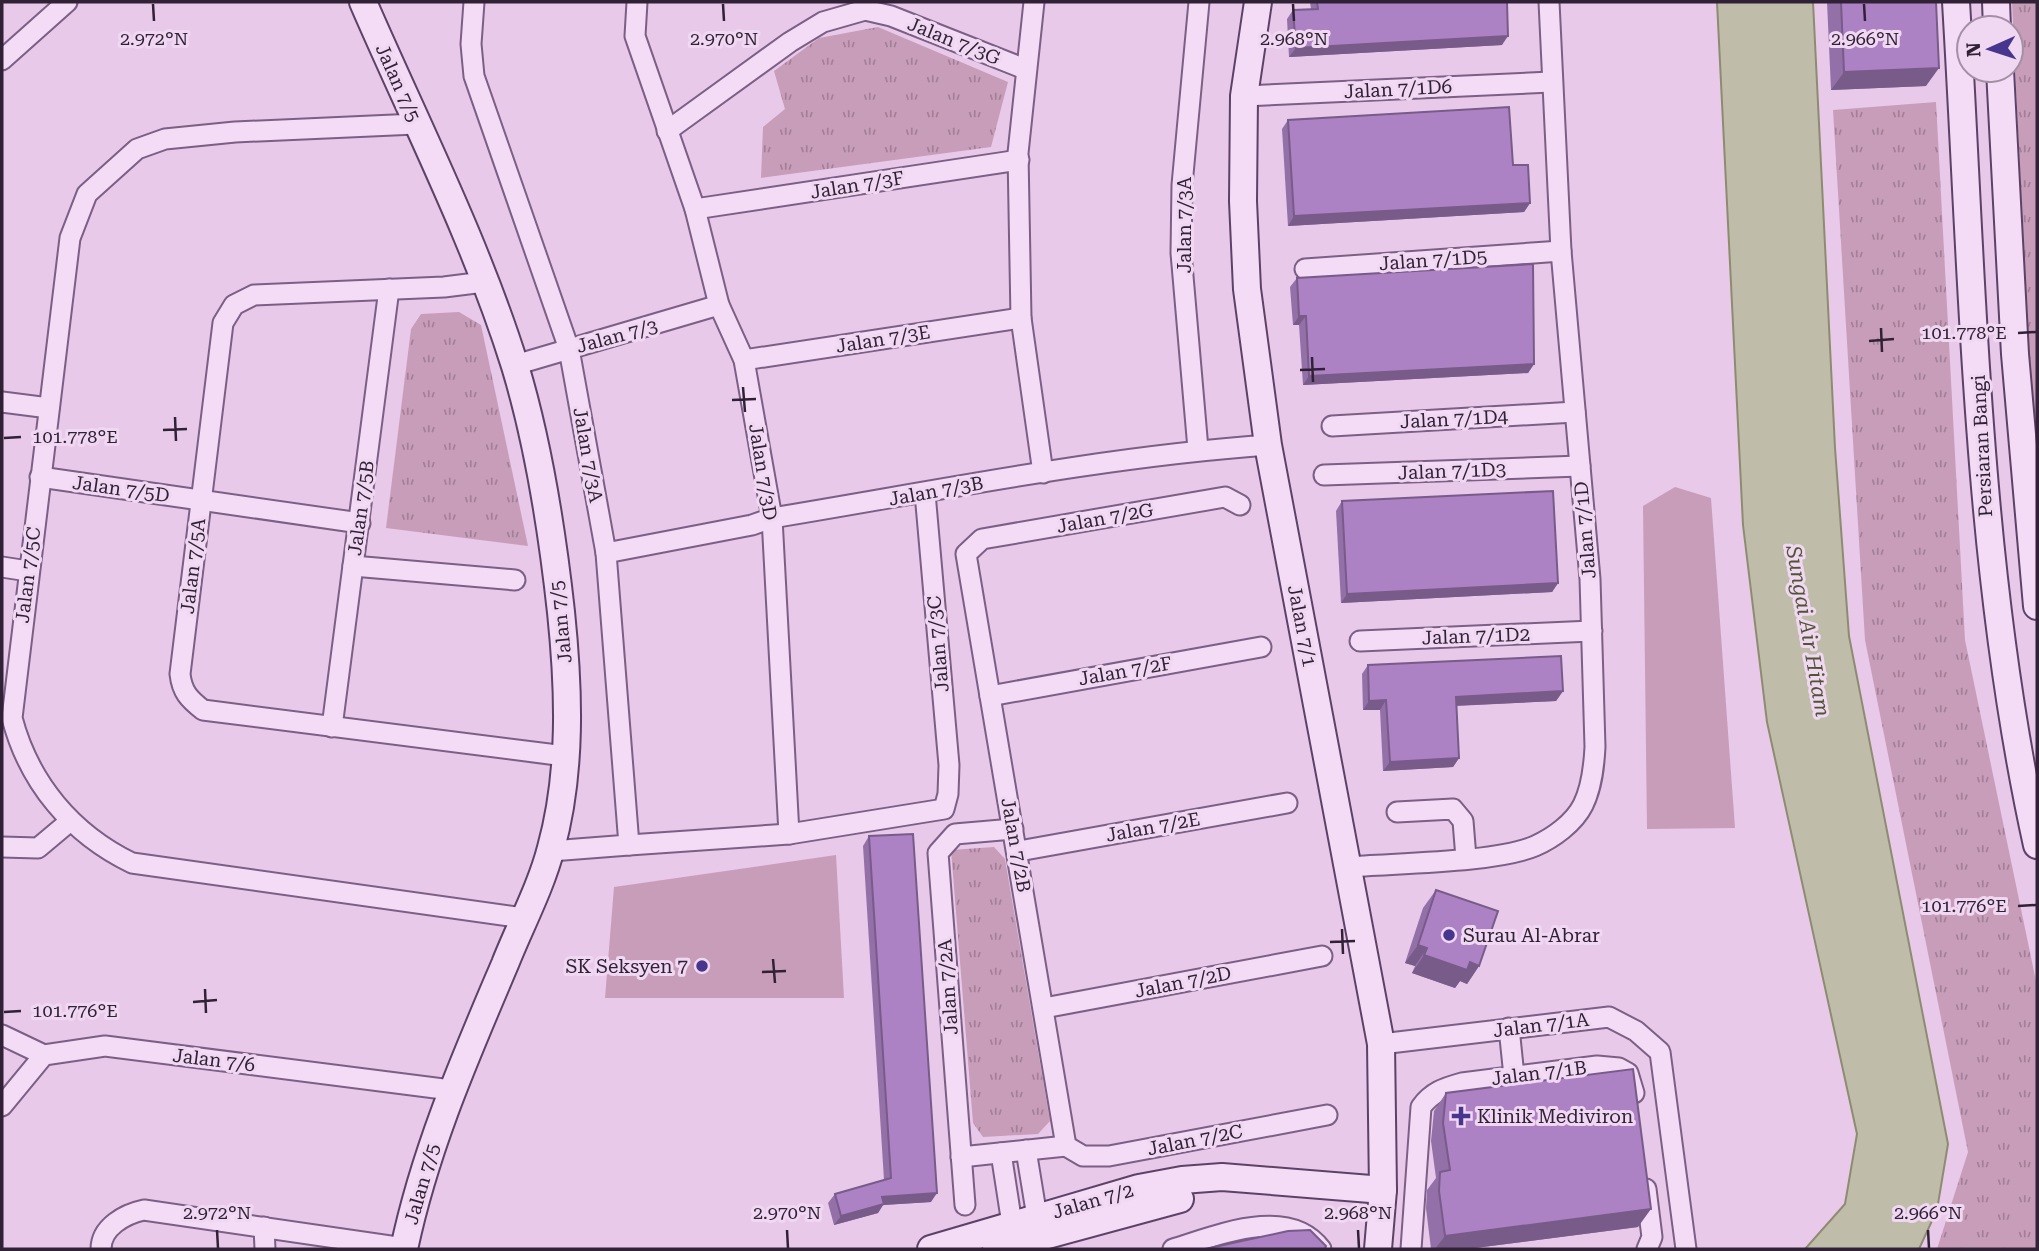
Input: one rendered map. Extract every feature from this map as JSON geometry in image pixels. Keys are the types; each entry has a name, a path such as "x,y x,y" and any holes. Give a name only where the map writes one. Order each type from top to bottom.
{"street":[{"path":"2,60 67,2"},
{"name":"Jalan 7/5","path":"363,2 484,282 515,365 534,437 558,582 565,655 565,756 561,805 551,851 451,1090 417,1191 404,1249"},
{"name":"Jalan 7/3A","path":"474,2 471,44 474,76 569,349 606,553 629,845"},
{"name":"Jalan 7/3D","path":"637,2 635,36 695,209 719,305 744,360 772,518 789,834"},
{"path":"1034,2 1025,69 1019,160 1021,318 1043,473"},
{"name":"Jalan 7/3A","path":"1198,449 1181,240 1182,185 1199,2"},
{"name":"Jalan 7/1","path":"1258,2 1244,96 1242,201 1247,289 1268,445 1381,1044 1383,1190 1378,1249"},
{"name":"Jalan 7/1D","path":"1348,867 1466,858 1534,846 1564,828 1583,805 1593,774 1595,747 1591,631 1561,251 1549,2"},
{"name":"Persiaran Bangi","path":"1956,2 1987,533 2018,759 2037,845"},
{"name":"Jalan 7/3G","path":"667,131 823,22 864,6 1025,69"},
{"name":"Jalan 7/1D6","path":"1244,96 1551,82"},
{"name":"Persiaran Bangi","path":"2001,84 2037,606"},
{"name":"Jalan 7/5C","path":"416,124 182,136 138,149 87,194 70,238 28,570 8,687 12,718 20,748 69,822 101,849 132,863 524,918"},
{"name":"Jalan 7/3F","path":"695,209 1019,160"},
{"name":"Jalan 7/1D5","path":"1305,269 1561,251"},
{"name":"Jalan 7/5A","path":"484,282 254,295 234,305 223,323 180,674 182,688 190,700 203,710 565,756"},
{"name":"Jalan 7/5B","path":"332,727 389,289"},
{"name":"Jalan 7/3","path":"515,365 719,305"},
{"name":"Jalan 7/3E","path":"744,360 1021,318"},
{"path":"2,402 49,408"},
{"name":"Jalan 7/1D4","path":"1332,426 1575,411"},
{"name":"Jalan 7/3B","path":"606,553 752,526 772,518 1043,473 1198,449 1268,445"},
{"name":"Jalan 7/1D3","path":"1324,475 1580,466"},
{"name":"Jalan 7/5D","path":"40,477 360,523"},
{"name":"Jalan 7/3C","path":"789,834 944,809 948,794 949,765 925,493"},
{"name":"Jalan 7/2G","path":"970,546 982,539 1225,497 1240,505"},
{"name":"Jalan 7/2B","path":"970,546 966,554 967,564 1066,1146"},
{"path":"353,566 515,580"},
{"path":"2,567 28,570"},
{"name":"Jalan 7/1D2","path":"1360,641 1591,631"},
{"name":"Jalan 7/2F","path":"990,696 1261,647"},
{"name":"Jalan 7/2E","path":"1018,852 1287,803"},
{"path":"1397,812 1453,810 1463,821 1466,858"},
{"path":"2,847 38,848 69,822"},
{"name":"Jalan 7/2A","path":"965,1205 939,853 955,834 1013,828"},
{"path":"551,851 789,834"},
{"name":"Jalan 7/2D","path":"1044,1008 1322,956"},
{"name":"Jalan 7/1A","path":"1381,1044 1609,1017 1636,1031 1660,1052 1686,1249"},
{"path":"1509,1028 1514,1076"},
{"path":"2,1035 44,1055 2,1107"},
{"name":"Jalan 7/6","path":"44,1055 105,1046 451,1090"},
{"name":"Jalan 7/1B","path":"1411,1249 1421,1107 1429,1096 1443,1088 1597,1066 1619,1068 1628,1073 1633,1081 1636,1107"},
{"name":"Jalan 7/2C","path":"1066,1146 1083,1156 1109,1156 1327,1115"},
{"path":"961,1157 1066,1146"},
{"path":"1026,1150 1039,1234"},
{"path":"1001,1153 1012,1224"},
{"path":"1644,1172 1652,1237 1647,1249"},
{"name":"Jalan 7/2","path":"996,1249 1039,1234 1149,1205 1260,1181 1383,1190"},
{"path":"101,1249 108,1231 118,1220 144,1210 404,1249"},
{"name":"Jalan 7/2","path":"931,1249 1012,1224 1039,1234"},
{"path":"264,1227 265,1249"},
{"path":"1173,1249 1232,1233 1277,1227 1295,1229 1309,1236 1321,1249"}],"green space":[{"path":"2012,2 2037,2 2037,472 2033,452 2016,84 2025,84 2025,14 2013,14"},
{"path":"878,27 1008,82 991,147 761,178 763,127 785,109 774,71 819,38"},
{"path":"1936,102 1965,640 2037,986 2037,1249 1937,1249 1968,1152 1865,640 1833,110"},
{"path":"459,312 481,325 528,546 386,528 411,329 421,314"},
{"path":"1675,487 1711,498 1735,828 1647,829 1643,506"},
{"path":"994,847 1005,859 1050,1121 1038,1134 983,1137 973,1123 951,850"},
{"path":"836,855 844,998 605,998 614,887"}],"water":[{"name":"Sungai Air Hitam","path":"1717,2 1813,2 1835,448 1849,636 1948,1144 1937,1210 1919,1249 1805,1249 1845,1204 1857,1134 1767,722 1743,525"}],"building":[{"path":"1317,2 1507,2 1508,36 1296,48 1293,10 1318,9"},
{"path":"1841,2 1936,2 1939,68 1844,72"},
{"path":"1509,107 1513,165 1528,165 1530,203 1294,216 1288,120"},
{"path":"1533,264 1534,364 1309,376 1306,316 1299,316 1297,278"},
{"path":"1553,491 1558,583 1347,594 1342,501"},
{"path":"1561,656 1563,691 1456,697 1459,758 1390,762 1386,700 1369,701 1368,665"},
{"path":"913,834 937,1193 882,1197 884,1204 841,1216 835,1194 891,1178 869,836"},
{"path":"1436,890 1498,911 1479,966 1470,962 1467,970 1424,955 1427,948 1418,945"},
{"path":"1633,1069 1651,1209 1445,1236 1439,1191 1440,1172 1450,1170 1443,1123 1446,1093"},
{"path":"1310,1230 1326,1246 1325,1249 1205,1249 1288,1231"}],"place":[{"name":"Surau Al-Abrar","path":"1449,935"},
{"name":"SK Seksyen 7","path":"702,966"},
{"name":"Klinik Mediviron","path":"1461,1116"}]}
